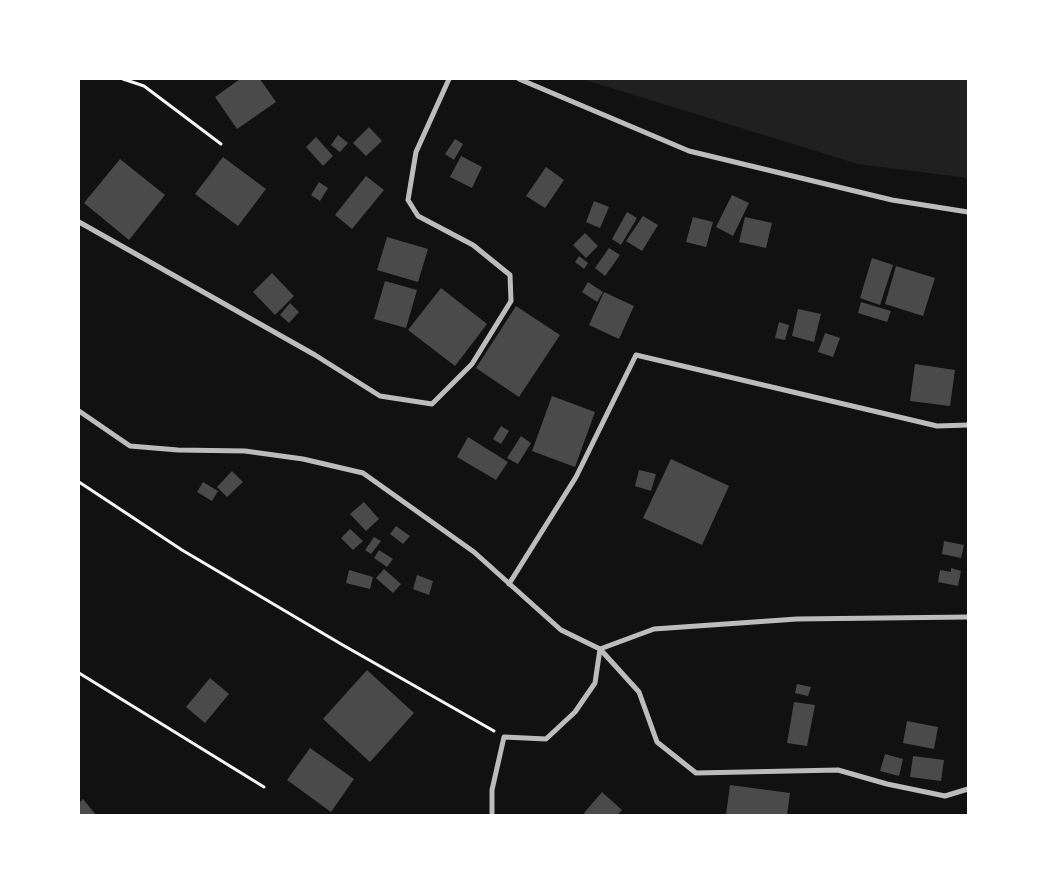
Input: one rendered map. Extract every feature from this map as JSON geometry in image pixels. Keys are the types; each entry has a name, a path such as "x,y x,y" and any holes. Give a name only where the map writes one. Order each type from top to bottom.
{"street":[{"path":"79,222 315,355 380,396 432,404 472,364 511,301 510,275 473,245 418,216 408,200 416,152 449,79"},
{"path":"519,79 689,151 892,200 968,212"},
{"path":"509,584 576,477 636,355 937,426 968,425"},
{"path":"79,411 130,446 178,450 245,451 303,459 363,474 474,552 561,630 600,649 639,692 657,742 696,773 838,770 887,784 944,796 968,789"},
{"path":"600,649 654,629 797,619 968,617"},
{"path":"492,815 492,790 504,737 546,739 575,712 595,683 600,649"}],"path":[{"path":"123,79 144,86 221,144"},
{"path":"79,482 182,550 504,737"},
{"path":"79,673 264,787"}],"shaded area":[{"path":"582,79 968,79 968,178 858,164"}],"building":[{"path":"240,79 260,79 276,102 237,129 215,97"},
{"path":"369,127 382,141 366,156 353,143"},
{"path":"338,135 348,143 340,152 331,145"},
{"path":"316,137 333,156 323,166 306,147"},
{"path":"455,139 463,144 454,160 445,154"},
{"path":"461,156 482,167 472,188 450,177"},
{"path":"223,157 266,189 238,226 195,194"},
{"path":"120,159 165,195 129,240 84,203"},
{"path":"546,167 564,180 545,208 526,196"},
{"path":"366,176 384,190 352,229 335,215"},
{"path":"319,182 328,188 320,201 311,195"},
{"path":"732,195 749,203 733,236 716,227"},
{"path":"594,201 609,207 600,228 586,222"},
{"path":"627,212 637,218 621,245 612,239"},
{"path":"643,216 658,225 642,251 626,241"},
{"path":"693,217 713,222 706,247 686,242"},
{"path":"745,217 772,223 766,248 739,242"},
{"path":"585,233 598,246 586,258 573,245"},
{"path":"387,237 428,249 418,282 377,270"},
{"path":"609,248 620,255 605,276 595,268"},
{"path":"579,256 588,263 584,269 575,262"},
{"path":"872,258 893,265 880,305 860,298"},
{"path":"896,266 935,278 923,316 885,304"},
{"path":"272,273 294,296 275,315 253,292"},
{"path":"385,281 417,290 406,328 374,319"},
{"path":"588,282 603,292 597,302 582,292"},
{"path":"441,288 487,324 455,366 408,330"},
{"path":"604,292 634,306 619,339 589,325"},
{"path":"861,302 891,311 887,322 858,313"},
{"path":"290,303 299,312 289,323 280,315"},
{"path":"516,306 560,335 519,397 476,368"},
{"path":"798,309 821,314 814,342 792,336"},
{"path":"779,322 789,325 785,340 775,338"},
{"path":"825,333 840,338 833,357 818,352"},
{"path":"915,364 955,370 950,406 910,401"},
{"path":"552,396 595,412 575,467 532,451"},
{"path":"501,426 509,431 501,444 493,439"},
{"path":"521,436 531,443 518,464 507,458"},
{"path":"468,437 508,462 496,480 457,457"},
{"path":"671,459 729,486 702,545 643,518"},
{"path":"639,470 656,474 651,491 635,486"},
{"path":"232,471 243,482 227,497 217,487"},
{"path":"203,482 218,491 212,501 197,492"},
{"path":"364,502 379,519 366,531 350,514"},
{"path":"396,526 410,536 403,544 390,534"},
{"path":"350,529 363,541 353,550 341,538"},
{"path":"374,537 381,541 371,554 365,550"},
{"path":"944,541 964,545 961,558 942,554"},
{"path":"379,550 393,559 387,567 374,558"},
{"path":"951,568 961,571 958,586 938,582 940,570 951,572"},
{"path":"384,569 401,584 393,593 376,578"},
{"path":"349,570 373,577 370,589 346,583"},
{"path":"417,575 433,581 429,595 413,589"},
{"path":"367,670 414,713 370,762 323,719"},
{"path":"210,678 229,694 205,723 186,707"},
{"path":"797,684 811,687 808,696 795,693"},
{"path":"794,702 815,705 807,746 787,743"},
{"path":"907,721 938,727 934,749 903,743"},
{"path":"310,748 354,779 331,812 287,780"},
{"path":"885,754 903,759 899,776 880,771"},
{"path":"913,756 944,760 941,781 910,777"},
{"path":"730,785 790,793 787,815 726,815"},
{"path":"602,792 622,810 617,815 586,815 584,813"},
{"path":"83,799 96,815 79,815 79,803"}]}
